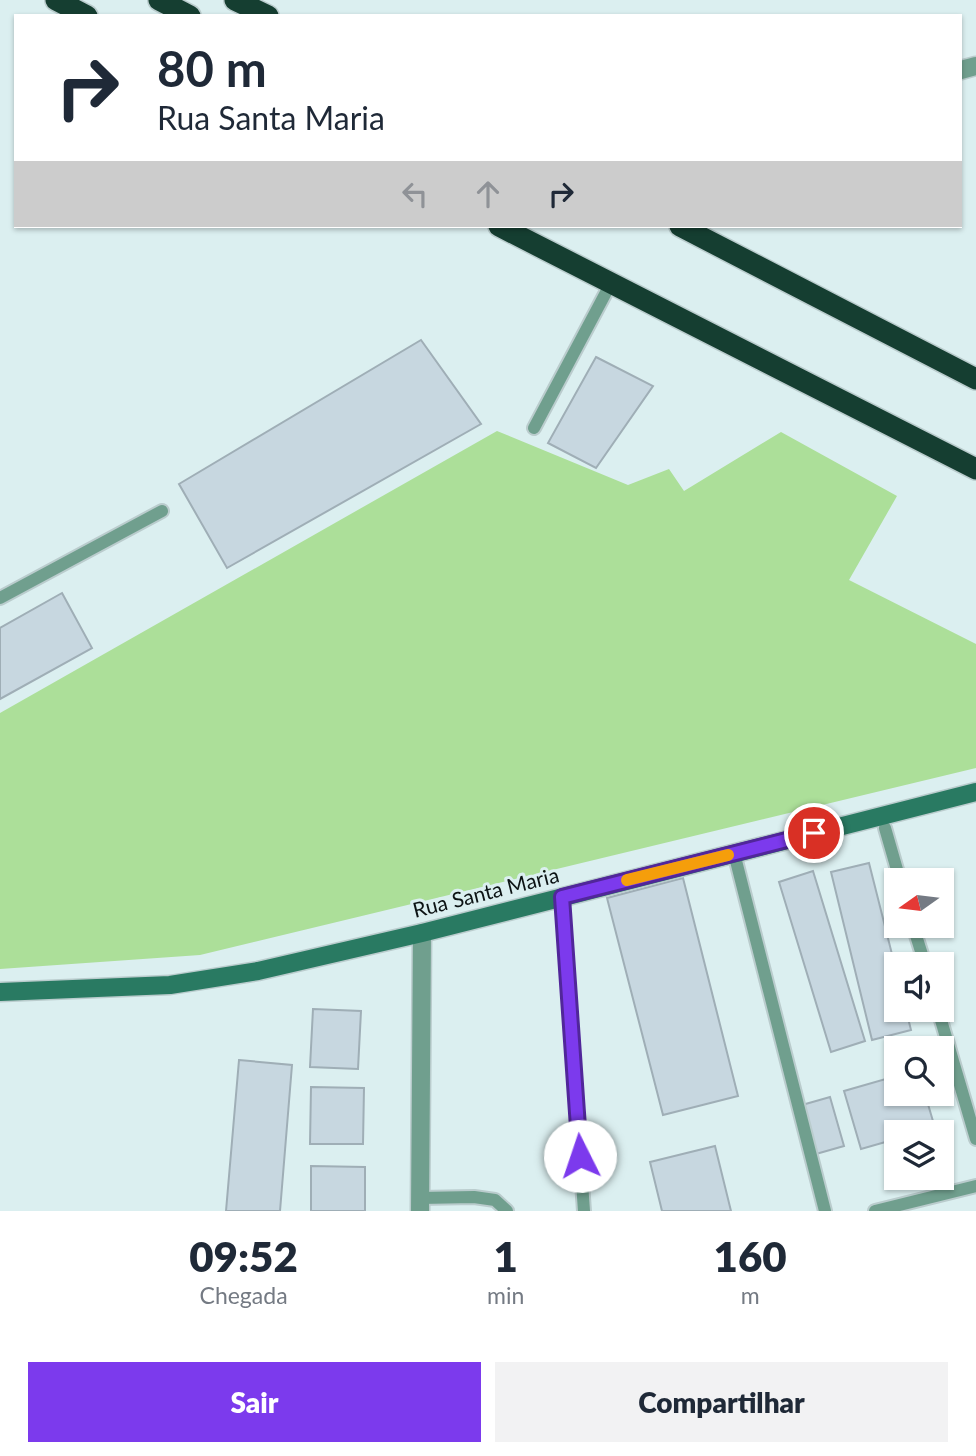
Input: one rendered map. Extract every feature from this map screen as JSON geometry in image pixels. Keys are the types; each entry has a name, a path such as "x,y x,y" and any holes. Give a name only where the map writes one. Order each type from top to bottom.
{"highway":[{"path":"56,0 81,9"},
{"path":"159,0 186,14"},
{"path":"235,0 264,14"},
{"path":"503,228 976,469"},
{"path":"684,228 976,379"}],"street":[{"name":"Rua Santa Maria","path":"0,992 170,985 258,971 422,933 976,792"},
{"path":"420,1204 422,933"}],"lane":[{"path":"534,428 611,283"},
{"path":"0,598 162,510"},
{"path":"885,828 897,868"},
{"path":"734,853 825,1211"},
{"path":"562,897 584,1211"},
{"path":"942,1022 976,1139"},
{"path":"874,1211 976,1186"},
{"path":"420,1204 474,1197 495,1200 507,1211"}],"green space":[{"path":"497,431 628,485 669,469 684,491 781,432 897,496 849,580 976,644 976,768 200,955 0,969 0,713"}],"building":[{"path":"421,340 481,424 227,568 179,484"},
{"path":"596,357 653,386 596,468 548,443"},
{"path":"62,593 92,648 0,699 0,628"},
{"path":"869,863 884,922 884,938 888,938 891,952 884,952 884,1022 909,1022 911,1030 872,1040 831,872"},
{"path":"813,871 865,1041 831,1052 779,882"},
{"path":"683,878 738,1096 663,1115 607,898"},
{"path":"313,1009 361,1011 358,1069 310,1067"},
{"path":"239,1060 292,1065 280,1211 226,1211"},
{"path":"884,1079 884,1106 929,1106 933,1120 884,1120 884,1142 861,1149 844,1091"},
{"path":"311,1087 364,1088 363,1144 310,1144"},
{"path":"830,1097 844,1146 816,1154 802,1105"},
{"path":"715,1146 731,1211 662,1211 650,1162"},
{"path":"311,1166 365,1167 365,1211 311,1211"}],"slow traffic":[{"path":"627,880 728,855"}],"route":[{"path":"580,1156 562,897 814,833"}]}
